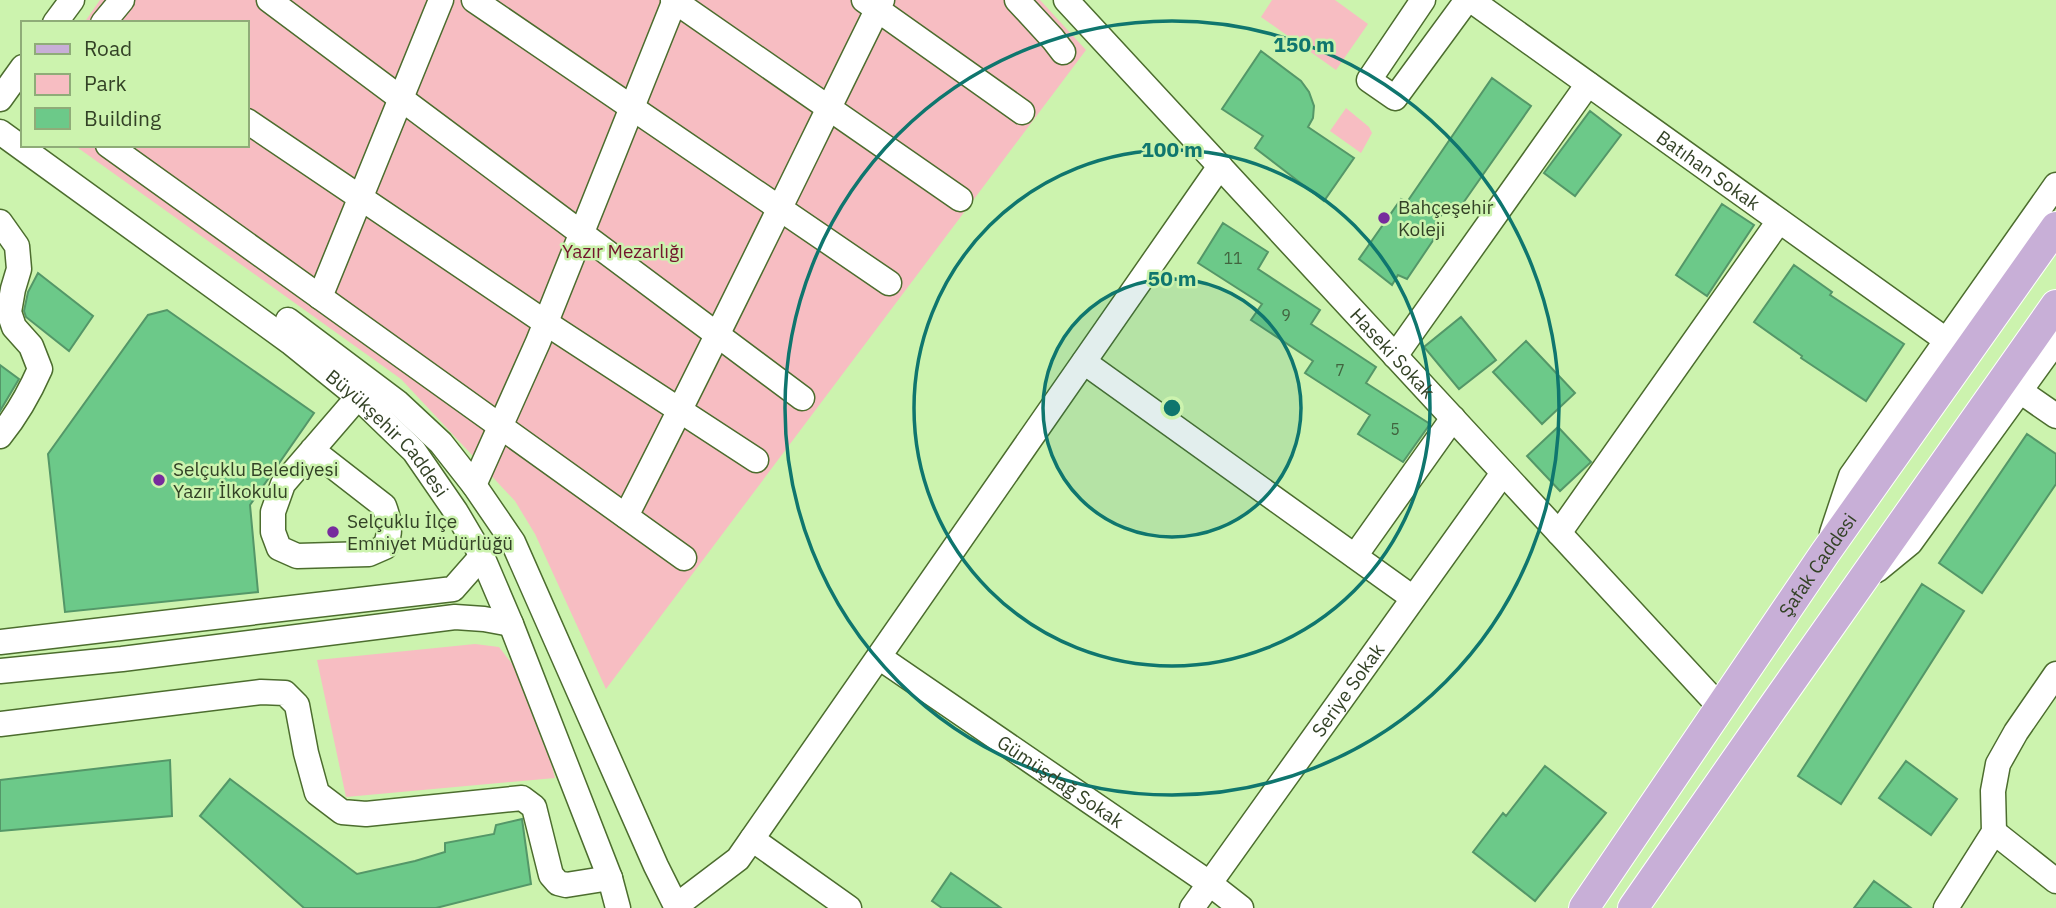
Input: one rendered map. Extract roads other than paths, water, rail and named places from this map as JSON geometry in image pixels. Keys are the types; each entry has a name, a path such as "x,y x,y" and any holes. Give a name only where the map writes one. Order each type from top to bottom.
{"main road":[{"name":"Şafak Caddesi","path":"1584,908 1825,553 2056,227"},
{"path":"1636,907 2056,306"}],"street":[{"path":"56,21 72,0"},
{"path":"105,21 122,0"},
{"path":"269,0 802,398"},
{"path":"320,297 441,0"},
{"path":"474,0 889,283"},
{"path":"474,485 546,323 674,0 960,199"},
{"path":"1017,0 1063,52"},
{"name":"Haseki Sokak","path":"1066,0 1720,707"},
{"path":"1423,0 1368,80 1395,98 1474,1"},
{"name":"Batıhan Sokak","path":"1474,1 1946,341"},
{"path":"626,516 829,108 874,3 1022,113"},
{"path":"0,99 21,70"},
{"path":"1395,355 1588,84"},
{"path":"0,114 21,129"},
{"path":"248,122 546,323 756,460"},
{"name":"Büyükşehir Caddesi","path":"0,132 290,342 358,397 414,451 482,556 611,878 618,908"},
{"name":"Büyükşehir Caddesi","path":"47,147 397,402 441,443 513,542 676,907"},
{"path":"111,147 684,558"},
{"path":"676,907 738,859 1220,166"},
{"path":"1825,553 1852,476 2056,185"},
{"path":"1559,533 1779,220"},
{"path":"0,222 17,246 19,269 9,312 14,327 31,346 40,369 14,419 0,436"},
{"path":"1860,583 1910,543 2056,341"},
{"path":"1084,362 1413,598"},
{"path":"2020,391 2056,416"},
{"path":"312,450 384,506 391,534 385,547 369,554 297,556 279,548 273,532 273,512 283,484 312,450 358,397"},
{"path":"1355,556 1452,418"},
{"name":"Seriye Sokak","path":"1192,908 1503,472"},
{"path":"0,642 453,589 482,556"},
{"path":"453,589 455,617"},
{"path":"0,671 122,659 455,617 511,624"},
{"name":"Gümüşdağ Sokak","path":"879,657 1209,883 1241,908"},
{"path":"1946,908 1994,832 1993,791 1998,764 2016,732 2056,674"},
{"path":"0,724 261,692 285,692 297,705 317,793 342,812 366,814 522,798 534,807 551,875 558,883 566,886 611,878"},
{"path":"1994,832 2056,881"},
{"path":"752,839 849,908"}],"place":[{"name":"Bahçeşehir Koleji","path":"1384,218"},
{"name":"Selçuklu Belediyesi Yazır İlkokulu","path":"159,480"},
{"name":"Selçuklu İlçe Emniyet Müdürlüğü","path":"333,532"}],"park label":[{"name":"Yazır Mezarlığı","path":"623,251"}]}
